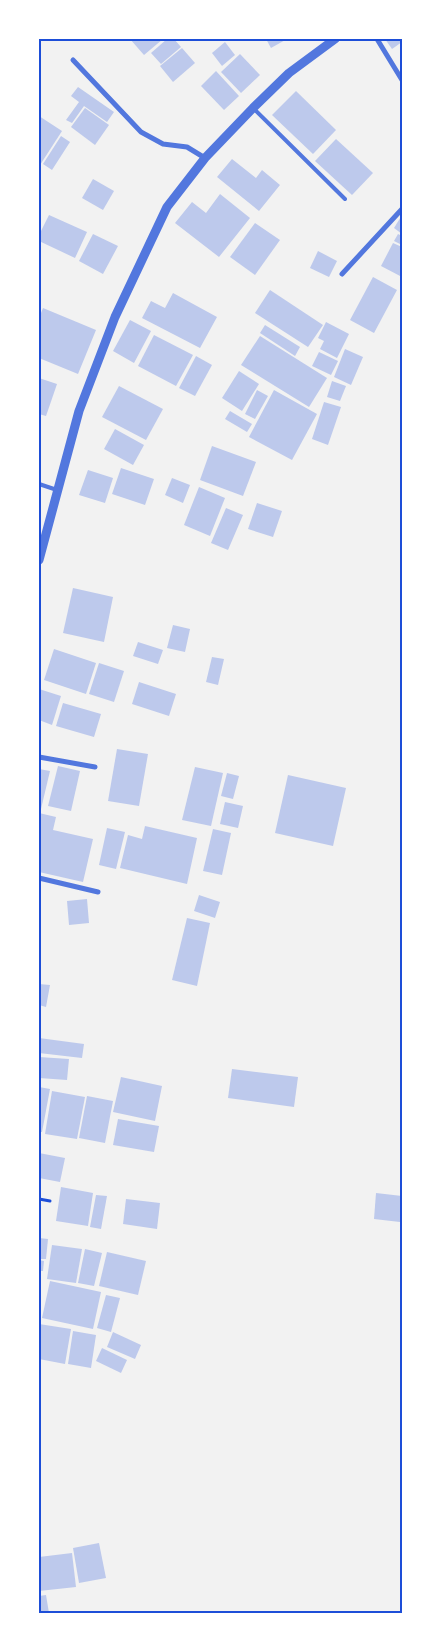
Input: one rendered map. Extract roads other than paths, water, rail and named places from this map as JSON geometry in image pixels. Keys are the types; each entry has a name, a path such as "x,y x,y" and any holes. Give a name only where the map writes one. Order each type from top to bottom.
{"street":[{"path":"39,560 56,490 79,411 115,317 167,207 205,158 253,108 289,73 335,39"},
{"path":"377,39 402,80"},
{"path":"73,60 141,132 163,144 187,147 205,158"},
{"path":"342,274 402,209"},
{"path":"39,757 95,767"},
{"path":"39,878 98,892"}],"lane":[{"path":"253,108 345,199"},
{"path":"39,484 56,490"}]}
